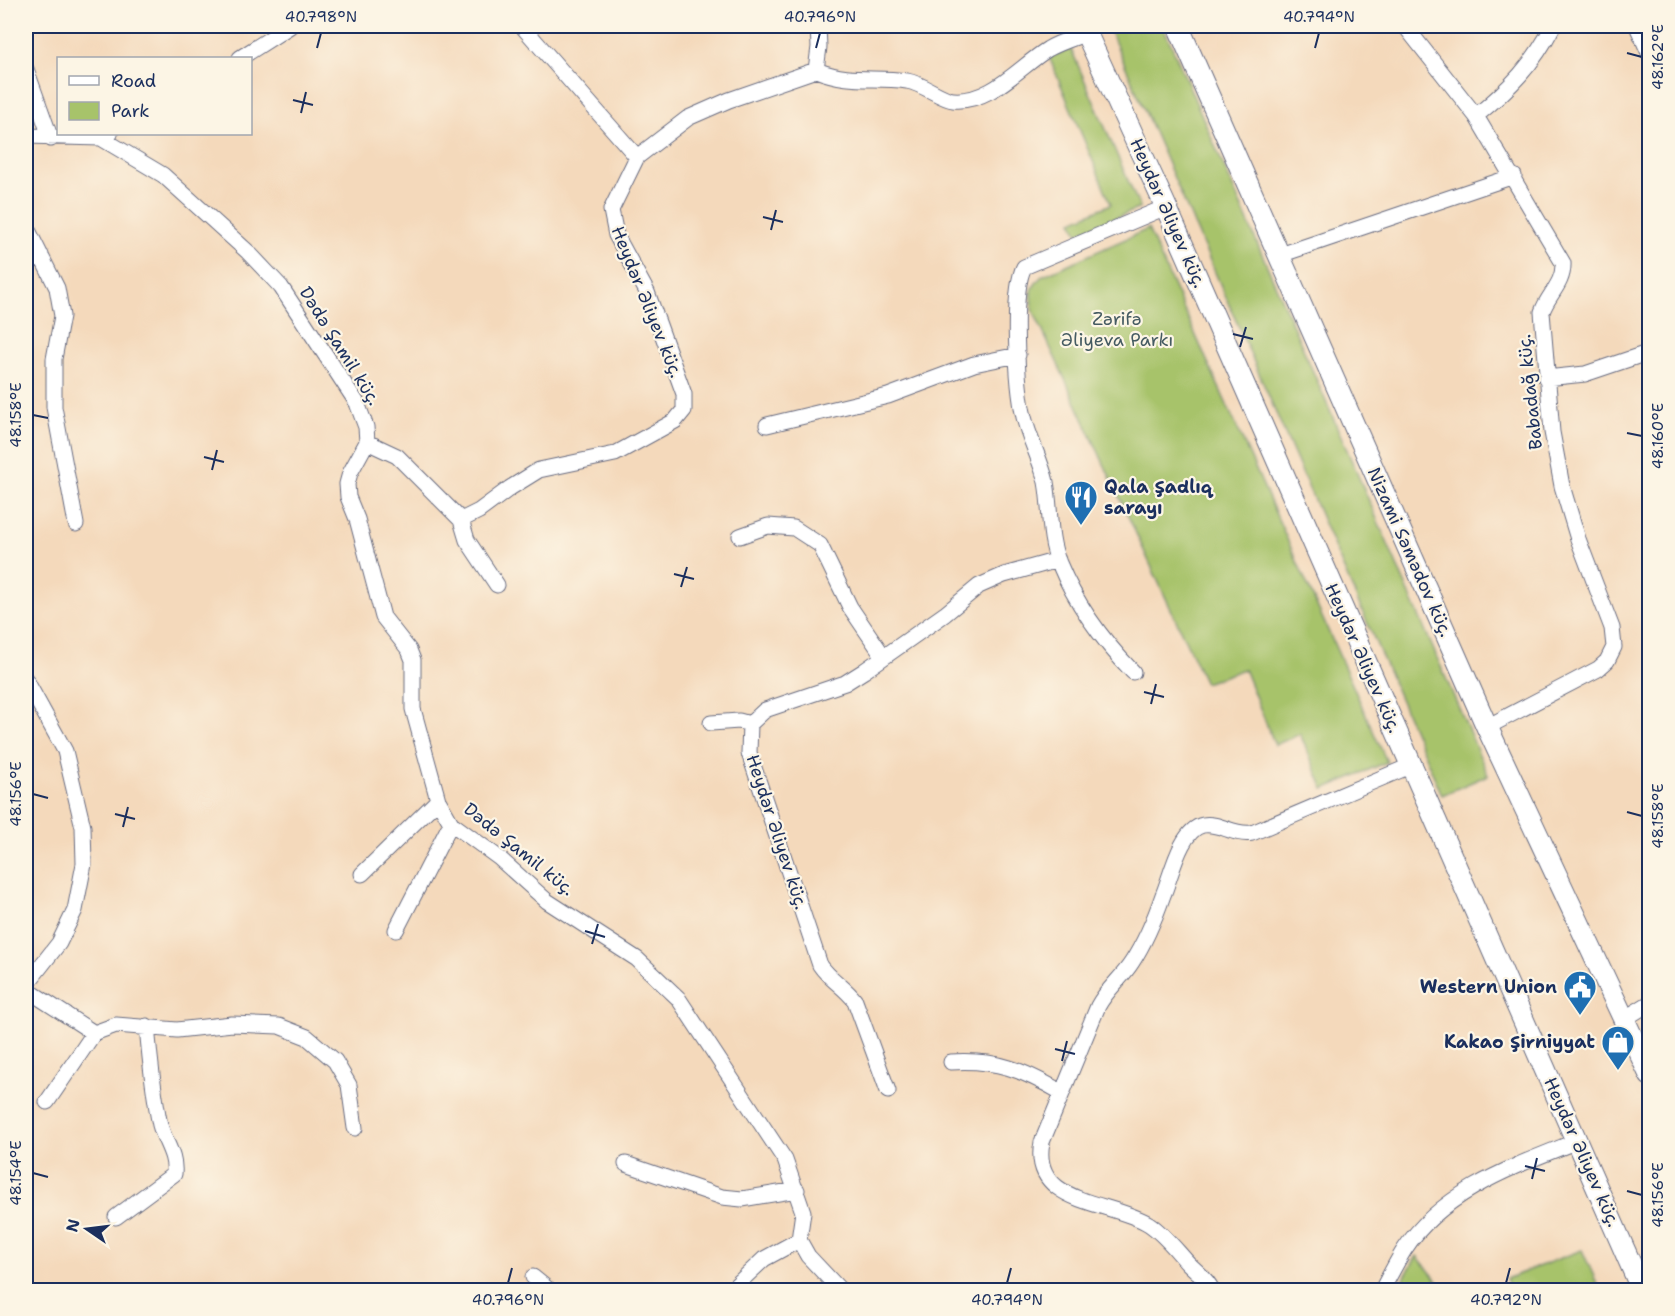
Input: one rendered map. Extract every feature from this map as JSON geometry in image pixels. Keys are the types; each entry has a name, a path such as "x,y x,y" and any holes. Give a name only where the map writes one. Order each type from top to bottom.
{"main road":[{"name":"Nizami Səmədov küç.","path":"1178,26 1487,727 1650,1075"},
{"name":"Heydər Əliyev küç.","path":"1085,29 1166,207 1642,1290"}],"street":[{"path":"242,57 290,26"},
{"path":"522,26 637,157"},
{"path":"818,26 819,47 816,69 850,80 922,84 950,100 963,100 984,93 1007,81 1051,47 1085,29"},
{"name":"Babadağ küç.","path":"1405,26 1476,116 1514,176 1563,263 1564,274 1545,302 1542,312 1552,432 1562,486 1578,539 1612,628 1614,647 1607,661 1598,669 1487,727"},
{"path":"1476,116 1514,85 1541,50 1553,26"},
{"path":"1637,26 1650,55"},
{"path":"26,69 51,139"},
{"name":"Heydər Əliyev küç.","path":"461,520 479,511 539,470 615,454 675,421 684,410 684,394 647,292 616,235 611,210 637,157 688,118 729,100 816,69"},
{"path":"26,136 51,139 105,136"},
{"name":"Dədə Şamil küç.","path":"105,136 164,175 248,252 281,287 357,403 366,427 367,442 346,484 348,497 357,519 383,617 409,650 413,660 413,709 438,800 452,823 499,858 547,901 638,959 678,998 785,1160 803,1212 798,1240"},
{"path":"1280,255 1514,176"},
{"path":"1133,672 1108,646 1078,602 1058,560 1044,476 1024,417 1018,356 1017,288 1024,267 1166,207"},
{"path":"26,226 57,288 62,316 54,359 54,407 76,524"},
{"path":"26,264 41,255"},
{"path":"1546,378 1585,374 1650,352"},
{"path":"767,425 888,396 975,364 1018,356"},
{"path":"367,442 397,456 461,520 467,540 497,585"},
{"path":"740,536 768,525 794,528 820,545 850,607 884,657"},
{"path":"711,723 739,721 750,724 765,710 845,683 945,614 979,586 1004,575 1058,560"},
{"path":"26,680 65,751 83,827 84,864 75,910 63,934 26,987 94,1033"},
{"name":"Heydər Əliyev küç.","path":"750,724 749,753 820,965 829,979 849,992 855,1002 888,1091"},
{"path":"1212,1290 1172,1245 1150,1225 1056,1189 1043,1174 1039,1158 1042,1142 1098,1006 1106,991 1131,964 1141,946 1180,849 1193,830 1203,825 1220,826 1239,835 1252,833 1410,766"},
{"path":"362,874 438,800"},
{"path":"396,930 452,823"},
{"path":"1624,1019 1650,1003"},
{"path":"47,1101 94,1033 116,1025 177,1030 232,1024 279,1026 307,1037 335,1061 349,1085 355,1128"},
{"path":"116,1217 174,1174 175,1161 161,1128 153,1089 147,1026"},
{"path":"951,1062 980,1060 1024,1071 1061,1092"},
{"path":"1382,1290 1404,1249 1432,1217 1489,1178 1578,1142"},
{"path":"626,1164 722,1197 742,1199 797,1190"},
{"path":"731,1290 764,1259 798,1240 808,1256 840,1290"},
{"path":"533,1277 549,1290"}],"green space":[{"path":"1108,26 1163,26 1488,775 1442,795"},
{"path":"1071,49 1140,208 1078,233 1072,221 1111,204 1049,57"},
{"name":"Zərifə Əliyeva Parkı","path":"1148,229 1387,762 1324,789 1300,734 1275,745 1244,669 1205,683 1033,310 1032,292 1042,276"},
{"path":"1582,1250 1600,1290 1511,1290 1506,1279"},
{"path":"1417,1256 1445,1290 1397,1290"}],"place":[{"name":"Qala Şadlıq sarayı","path":"1081,526"},
{"name":"Western Union","path":"1580,1016"},
{"name":"Kakao Şirniyyat","path":"1618,1071"}]}
